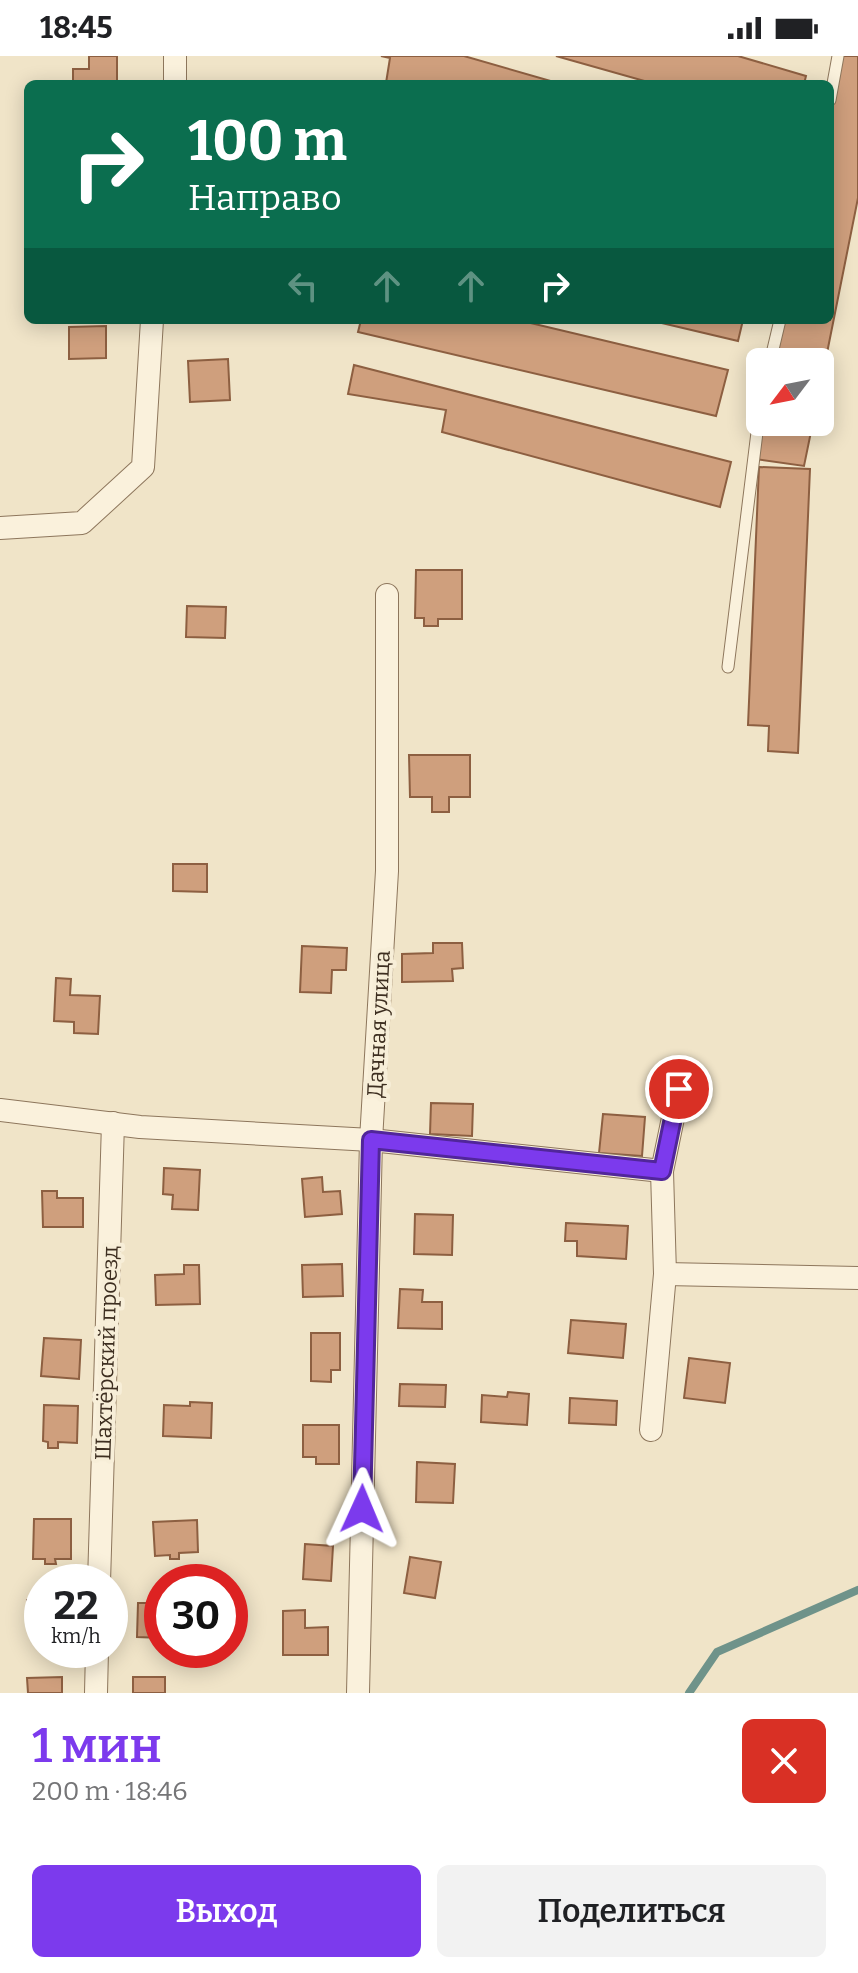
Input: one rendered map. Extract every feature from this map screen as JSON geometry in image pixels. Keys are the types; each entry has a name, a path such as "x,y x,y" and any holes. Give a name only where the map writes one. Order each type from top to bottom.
{"street":[{"path":"175,56 175,80"},
{"path":"0,528 82,523 143,467 152,324"},
{"name":"Дачная улица","path":"358,1693 371,1140 387,871 387,595"},
{"path":"651,1430 665,1274 662,1171 679,1089"},
{"path":"0,1110 140,1127 371,1140 662,1171"},
{"name":"Шахтёрский проезд","path":"100,1564 113,1123"},
{"path":"665,1274 858,1278"},
{"path":"96,1693 97,1668"}],"lane":[{"path":"834,80 838,56"},
{"path":"773,348 779,324"},
{"path":"728,667 757,436"}],"building":[{"path":"89,56 117,56 117,80 73,80 73,69 89,69"},
{"path":"381,56 464,56 547,80 386,80 390,58"},
{"path":"556,56 738,56 806,76 805,80 641,80"},
{"path":"838,56 858,56 858,198 834,318 834,80"},
{"path":"360,324 535,324 728,370 716,416 358,332"},
{"path":"666,324 742,324 738,341"},
{"path":"783,324 833,324 828,348 778,348"},
{"path":"106,326 106,358 69,359 69,327"},
{"path":"228,359 230,400 190,402 188,361"},
{"path":"354,365 731,462 720,507 442,432 446,410 348,394"},
{"path":"760,436 810,436 804,466 755,459"},
{"path":"759,467 810,469 798,753 768,751 769,726 748,725"},
{"path":"416,570 462,570 462,619 438,619 438,626 424,626 424,618 415,618"},
{"path":"187,606 226,607 225,638 186,637"},
{"path":"409,755 470,755 470,797 449,797 449,812 432,812 432,797 410,797"},
{"path":"173,864 207,864 207,892 173,891"},
{"path":"433,943 462,943 463,968 452,969 453,981 402,982 402,954 433,953"},
{"path":"302,946 347,948 346,970 332,970 331,993 300,992"},
{"path":"56,978 71,979 70,995 100,996 98,1034 74,1033 74,1022 54,1021"},
{"path":"431,1103 473,1104 472,1136 430,1134"},
{"path":"603,1114 645,1117 642,1156 599,1153"},
{"path":"164,1168 200,1170 198,1210 172,1209 173,1195 163,1194"},
{"path":"322,1177 323,1192 340,1191 342,1214 305,1217 302,1179"},
{"path":"42,1191 57,1191 57,1198 83,1198 83,1227 43,1227"},
{"path":"415,1214 453,1215 452,1255 414,1254"},
{"path":"566,1223 628,1226 626,1259 577,1256 577,1241 565,1241"},
{"path":"342,1264 343,1296 303,1297 302,1265"},
{"path":"184,1265 199,1265 200,1304 156,1305 155,1275 184,1274"},
{"path":"400,1289 423,1290 422,1302 442,1302 442,1329 398,1328"},
{"path":"571,1320 626,1324 623,1358 568,1353"},
{"path":"311,1333 340,1333 340,1370 331,1370 331,1382 311,1381"},
{"path":"44,1338 81,1340 79,1379 41,1376"},
{"path":"689,1358 730,1363 725,1403 684,1398"},
{"path":"400,1384 446,1385 445,1407 399,1406"},
{"path":"508,1392 529,1394 527,1425 481,1422 482,1395 507,1397"},
{"path":"570,1398 617,1401 616,1425 569,1423"},
{"path":"190,1402 212,1403 211,1438 163,1436 164,1405 190,1406"},
{"path":"44,1405 78,1406 77,1443 58,1442 58,1448 48,1448 48,1442 43,1441"},
{"path":"303,1425 339,1425 339,1464 316,1464 316,1457 303,1457"},
{"path":"417,1462 455,1464 453,1503 416,1502"},
{"path":"34,1519 71,1519 71,1559 55,1559 56,1564 45,1564 45,1559 33,1559"},
{"path":"197,1520 198,1552 179,1553 179,1559 170,1559 170,1555 155,1556 153,1522"},
{"path":"305,1544 333,1546 331,1581 303,1579"},
{"path":"410,1557 441,1562 435,1598 404,1593"},
{"path":"138,1603 144,1603 144,1637 137,1637"},
{"path":"305,1610 305,1628 328,1627 328,1655 283,1655 283,1611"},
{"path":"62,1677 62,1693 28,1693 27,1678"},
{"path":"133,1677 165,1677 165,1693 133,1693"}],"waterway":[{"path":"689,1693 717,1652 858,1590"}],"route":[{"path":"362,1509 371,1140 662,1171 679,1089"}]}
